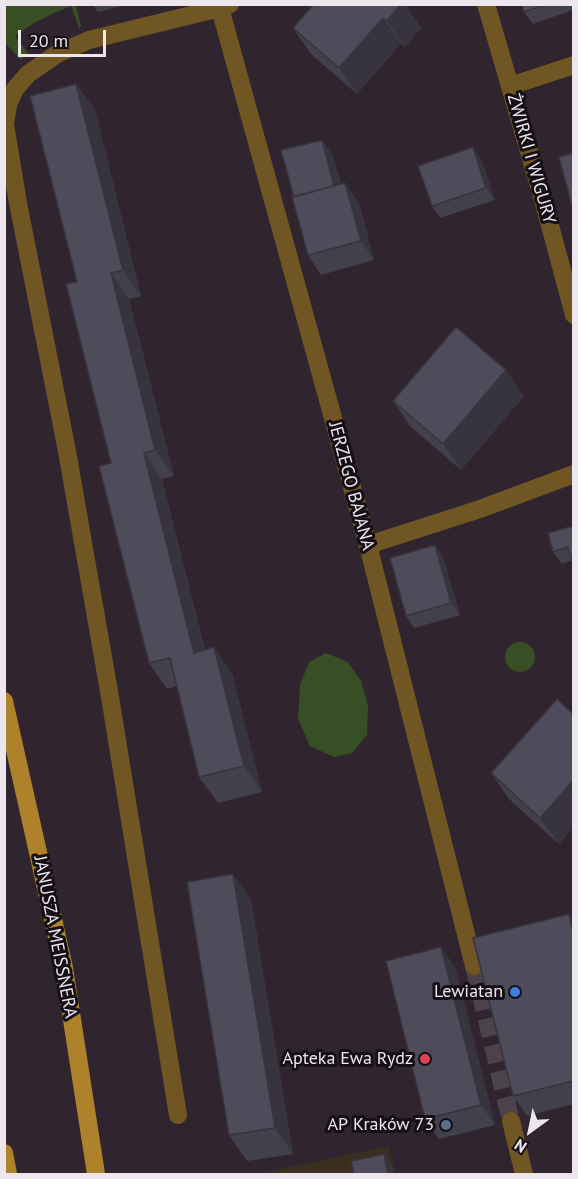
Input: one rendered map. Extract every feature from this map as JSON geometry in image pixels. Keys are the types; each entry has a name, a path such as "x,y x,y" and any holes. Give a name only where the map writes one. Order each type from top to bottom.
{"main road":[{"name":"JANUSZA MEISSNERA","path":"4,701 64,968 96,1174"},
{"path":"4,1153 8,1174"}],"street":[{"name":"ŻWIRKI I WIGURY","path":"486,4 544,203 573,315"},
{"path":"178,1115 106,674 67,451 18,203 5,124 8,105 20,82 34,69 57,54 89,40 225,6"},
{"name":"JERZEGO BAJANA","path":"225,6 368,545 474,966"},
{"path":"510,86 573,65"},
{"path":"368,545 480,509 573,474"},
{"path":"511,1121 524,1174"}],"shaded area":[{"path":"389,1146 395,1174 257,1174"}],"green space":[{"path":"5,4 76,5 81,27 79,28 71,6 34,23 15,36 28,53 21,60 5,45"},
{"path":"520,642 531,646 535,657 531,668 520,672 509,668 505,657 509,646"},
{"path":"326,653 348,662 361,681 368,705 367,735 352,753 334,757 310,746 298,719 300,685 309,662"}],"building":[{"path":"314,4 401,4 387,21 383,18 339,68 293,28"},
{"path":"522,4 547,4 524,12"},
{"path":"76,84 123,270 111,273 155,450 144,453 194,653 214,647 244,766 199,777 170,658 149,663 99,466 111,463 66,284 77,282 30,96"},
{"path":"322,140 334,186 294,197 281,150"},
{"path":"473,147 486,188 432,206 418,166"},
{"path":"573,153 573,210 559,157"},
{"path":"345,183 361,241 308,255 292,197"},
{"path":"456,327 506,370 443,444 393,401"},
{"path":"573,526 573,562 568,547 553,552 548,533"},
{"path":"435,545 451,603 406,616 390,558"},
{"path":"557,699 573,714 573,781 540,818 491,773"},
{"path":"233,874 275,1128 229,1135 187,882"},
{"path":"569,914 573,932 573,1081 513,1096 473,938"},
{"path":"441,947 481,1105 425,1119 386,961"},
{"path":"384,1154 388,1174 354,1174 351,1161"}],"tunnel":[{"path":"474,966 511,1121"}],"place":[{"name":"Lewiatan","path":"515,992"},
{"name":"Apteka Ewa Rydz","path":"425,1059"},
{"name":"AP Kraków 73","path":"446,1125"}]}
